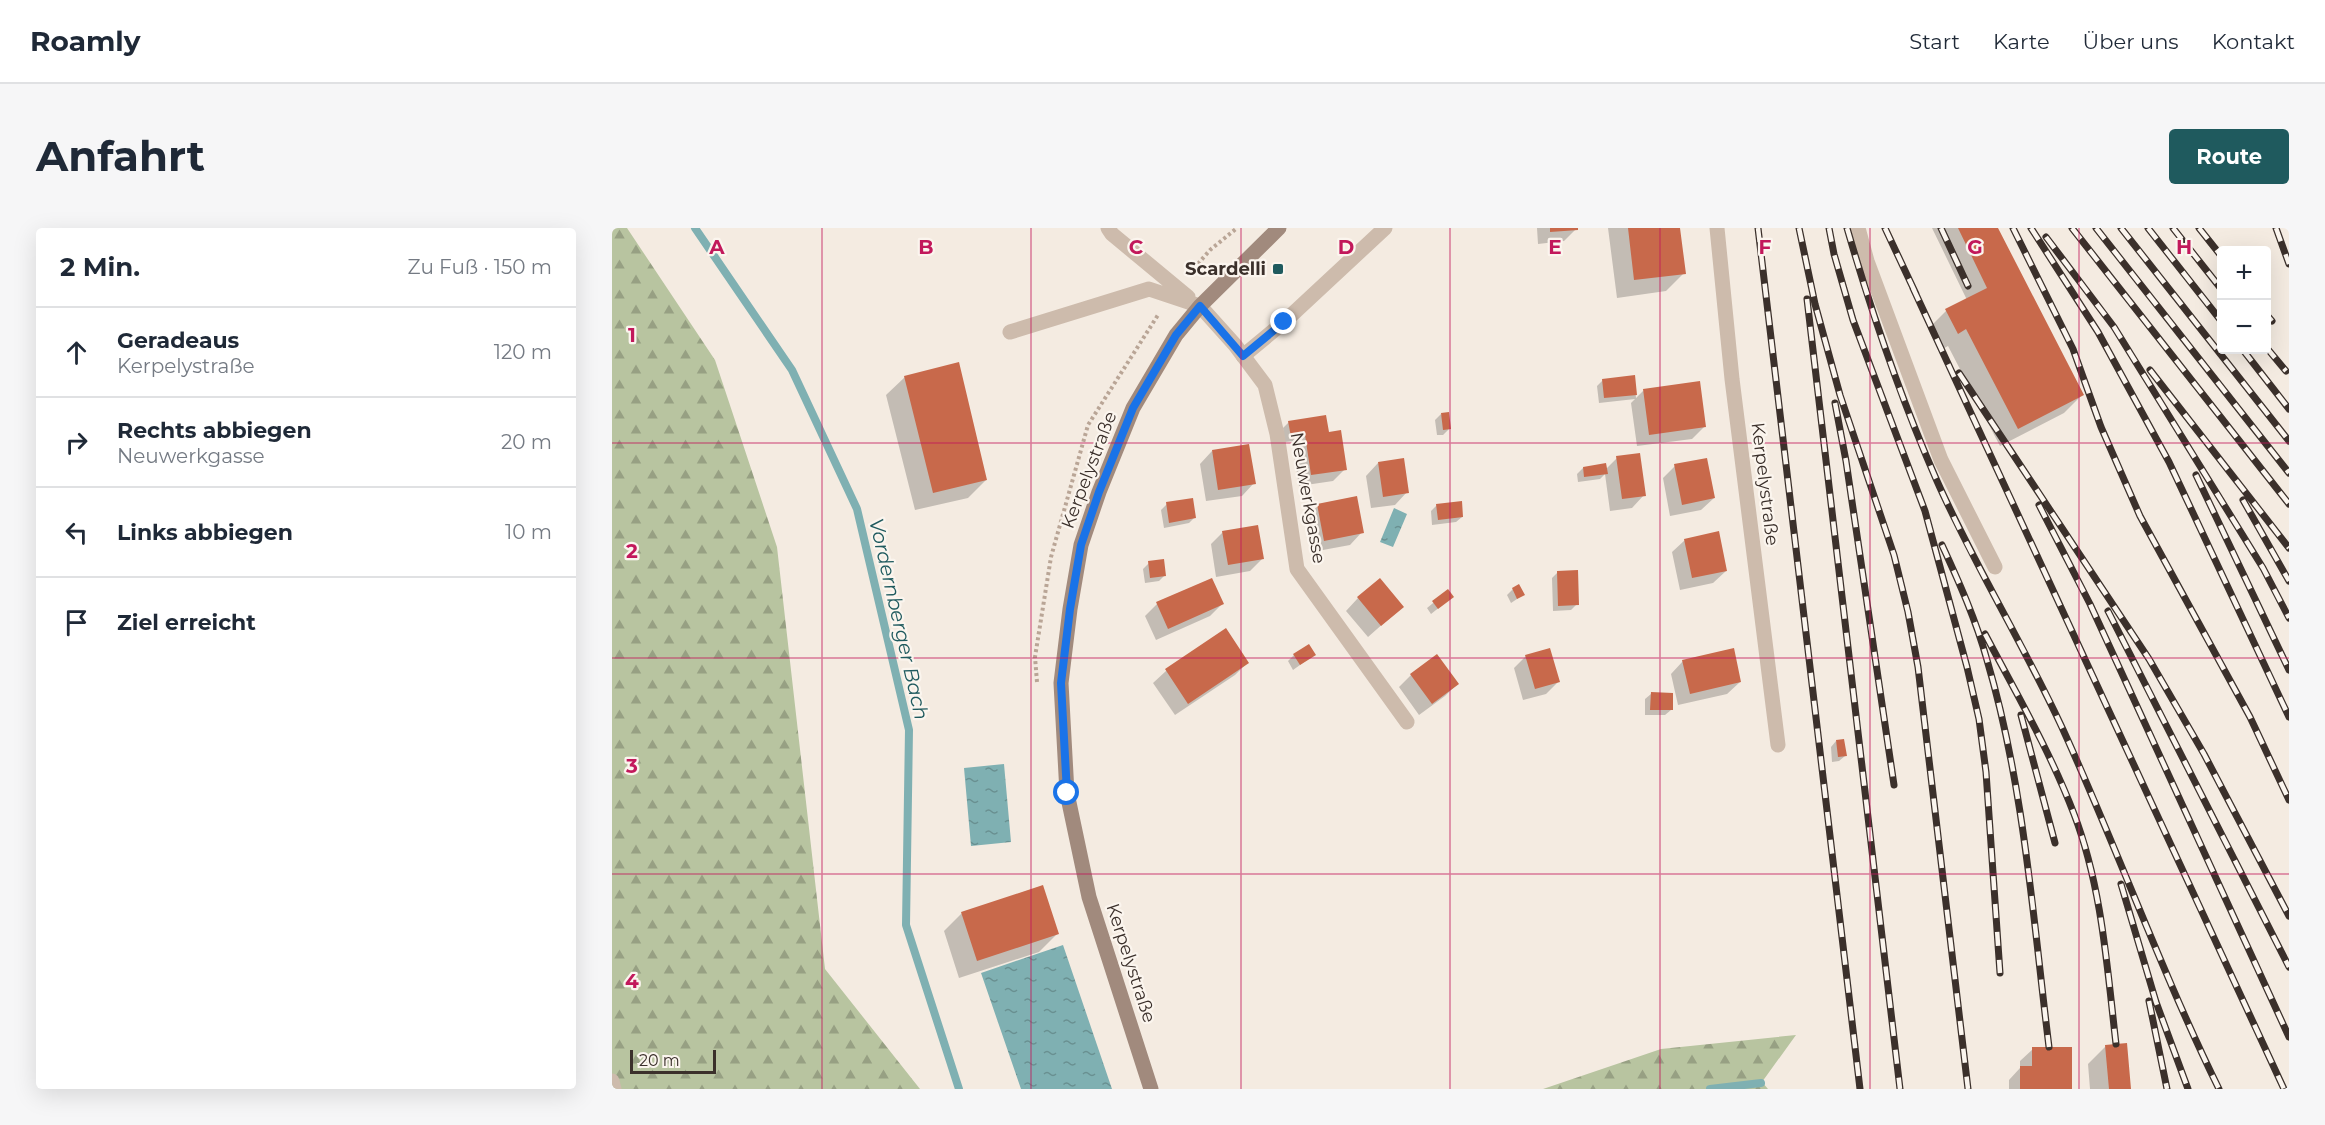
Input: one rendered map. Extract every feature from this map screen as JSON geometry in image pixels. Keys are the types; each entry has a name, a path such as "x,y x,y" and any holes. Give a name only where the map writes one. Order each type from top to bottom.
{"main road":[{"name":"Kerpelystraße","path":"1151,1089 1089,897 1067,793 1061,683 1070,609 1081,545 1099,492 1133,408 1176,335 1200,306 1278,228"}],"street":[{"path":"1108,228 1173,292 1200,306"},
{"path":"1243,356 1284,322 1385,228"},
{"name":"Kerpelystraße","path":"1718,228 1732,379 1778,745"},
{"path":"1858,228 1867,261 1941,460 1995,567"},
{"path":"1010,332 1149,289 1173,292"},
{"name":"Neuwerkgasse","path":"1200,306 1265,385 1275,424 1298,569 1407,722"},
{"path":"612,1081 614,1089"}],"path":[{"path":"1038,690 1035,657 1051,557 1088,425 1173,292 1210,250 1237,228"}],"green space":[{"path":"612,228 627,228 715,360 777,547 825,969 920,1089 612,1089"},
{"path":"1796,1035 1762,1082 1768,1089 1543,1089 1661,1049"}],"water":[{"path":"1394,508 1407,514 1393,547 1380,542"},
{"path":"1004,764 1011,842 971,846 964,768"},
{"path":"1063,945 1112,1089 1021,1089 981,973"}],"building":[{"path":"1550,228 1578,228 1578,230 1550,232"},
{"path":"1628,228 1680,228 1686,274 1634,280"},
{"path":"1958,228 1998,228 2084,395 2018,429 1966,329 1958,334 1945,309 1987,288"},
{"path":"959,362 987,480 933,493 904,376"},
{"path":"1635,375 1637,395 1604,398 1602,379"},
{"path":"1700,381 1706,427 1649,435 1643,389"},
{"path":"1449,412 1451,429 1443,430 1441,413"},
{"path":"1326,415 1329,432 1341,430 1347,470 1311,475 1305,435 1291,437 1288,421"},
{"path":"1249,444 1256,484 1218,490 1212,450"},
{"path":"1640,453 1646,496 1622,499 1616,456"},
{"path":"1404,458 1409,493 1383,497 1378,462"},
{"path":"1707,458 1715,498 1682,505 1674,464"},
{"path":"1606,463 1608,474 1584,477 1583,467"},
{"path":"1357,496 1364,533 1324,541 1317,504"},
{"path":"1193,498 1196,518 1169,523 1166,502"},
{"path":"1462,501 1463,517 1438,520 1436,504"},
{"path":"1258,525 1264,559 1228,565 1222,531"},
{"path":"1719,531 1727,571 1692,578 1684,539"},
{"path":"1164,559 1166,576 1150,578 1148,561"},
{"path":"1578,570 1579,605 1558,606 1557,571"},
{"path":"1212,578 1224,604 1168,629 1156,602"},
{"path":"1380,578 1404,607 1381,626 1357,597"},
{"path":"1519,584 1525,595 1517,599 1512,588"},
{"path":"1448,589 1454,597 1438,609 1432,601"},
{"path":"1226,628 1249,663 1188,704 1165,669"},
{"path":"1309,644 1316,655 1300,665 1293,654"},
{"path":"1550,648 1560,682 1535,689 1525,655"},
{"path":"1734,648 1741,682 1690,694 1682,660"},
{"path":"1437,654 1459,684 1432,704 1410,674"},
{"path":"1651,692 1673,693 1673,710 1650,710"},
{"path":"1844,739 1847,756 1838,757 1836,740"},
{"path":"1043,885 1059,934 977,961 961,912"},
{"path":"2127,1043 2131,1089 2109,1089 2105,1045"},
{"path":"2032,1047 2072,1047 2072,1089 2020,1089 2020,1066 2032,1066"}],"waterway":[{"name":"Vordernberger Bach","path":"695,228 792,370 857,509 909,730 906,925 959,1089"},
{"name":"Vordernberger Bach","path":"1710,1089 1761,1083"}],"railway":[{"path":"1758,228 1860,1089"},
{"path":"1799,228 1815,304 1840,395 1894,555 1908,612 1918,667 1968,1089"},
{"path":"1829,228 1853,320 1925,511 1979,719 1986,772 2000,973"},
{"path":"1847,228 1888,356 1937,481 2065,734 2178,1001 2219,1089"},
{"path":"1885,228 1916,294"},
{"path":"1941,228 1968,286"},
{"path":"2013,228 2073,349 2101,427 2140,516 2250,717 2289,800"},
{"path":"2031,228 2098,332 2169,462 2289,717"},
{"path":"2072,228 2289,504"},
{"path":"2096,228 2289,473"},
{"path":"2121,228 2289,441"},
{"path":"2148,228 2217,316"},
{"path":"2173,228 2217,284"},
{"path":"2199,228 2217,251"},
{"path":"2276,228 2289,264"},
{"path":"2046,237 2114,327 2263,568 2289,618"},
{"path":"1913,288 2284,1089"},
{"path":"1807,299 1900,1089"},
{"path":"2271,353 2286,371"},
{"path":"2246,354 2289,409"},
{"path":"2150,370 2289,548"},
{"path":"1959,373 2149,659 2204,754 2289,916"},
{"path":"1835,403 1846,461 1894,785"},
{"path":"2196,475 2289,670"},
{"path":"2243,500 2289,581"},
{"path":"2039,505 2090,604 2289,1037"},
{"path":"1942,545 1967,601 1983,645 2000,707 2019,803 2049,1047"},
{"path":"2108,611 2289,967"},
{"path":"1985,634 2054,768 2074,814 2083,842 2102,928 2116,1044"},
{"path":"2021,715 2055,843"},
{"path":"2121,884 2156,1002 2188,1089"},
{"path":"2149,1001 2167,1089"}],"place":[{"name":"Scardelli","path":"1278,269"}],"route":[{"path":"1067,793 1061,683 1070,609 1081,545 1099,492 1133,408 1176,335 1200,306 1243,356 1284,322"}]}
